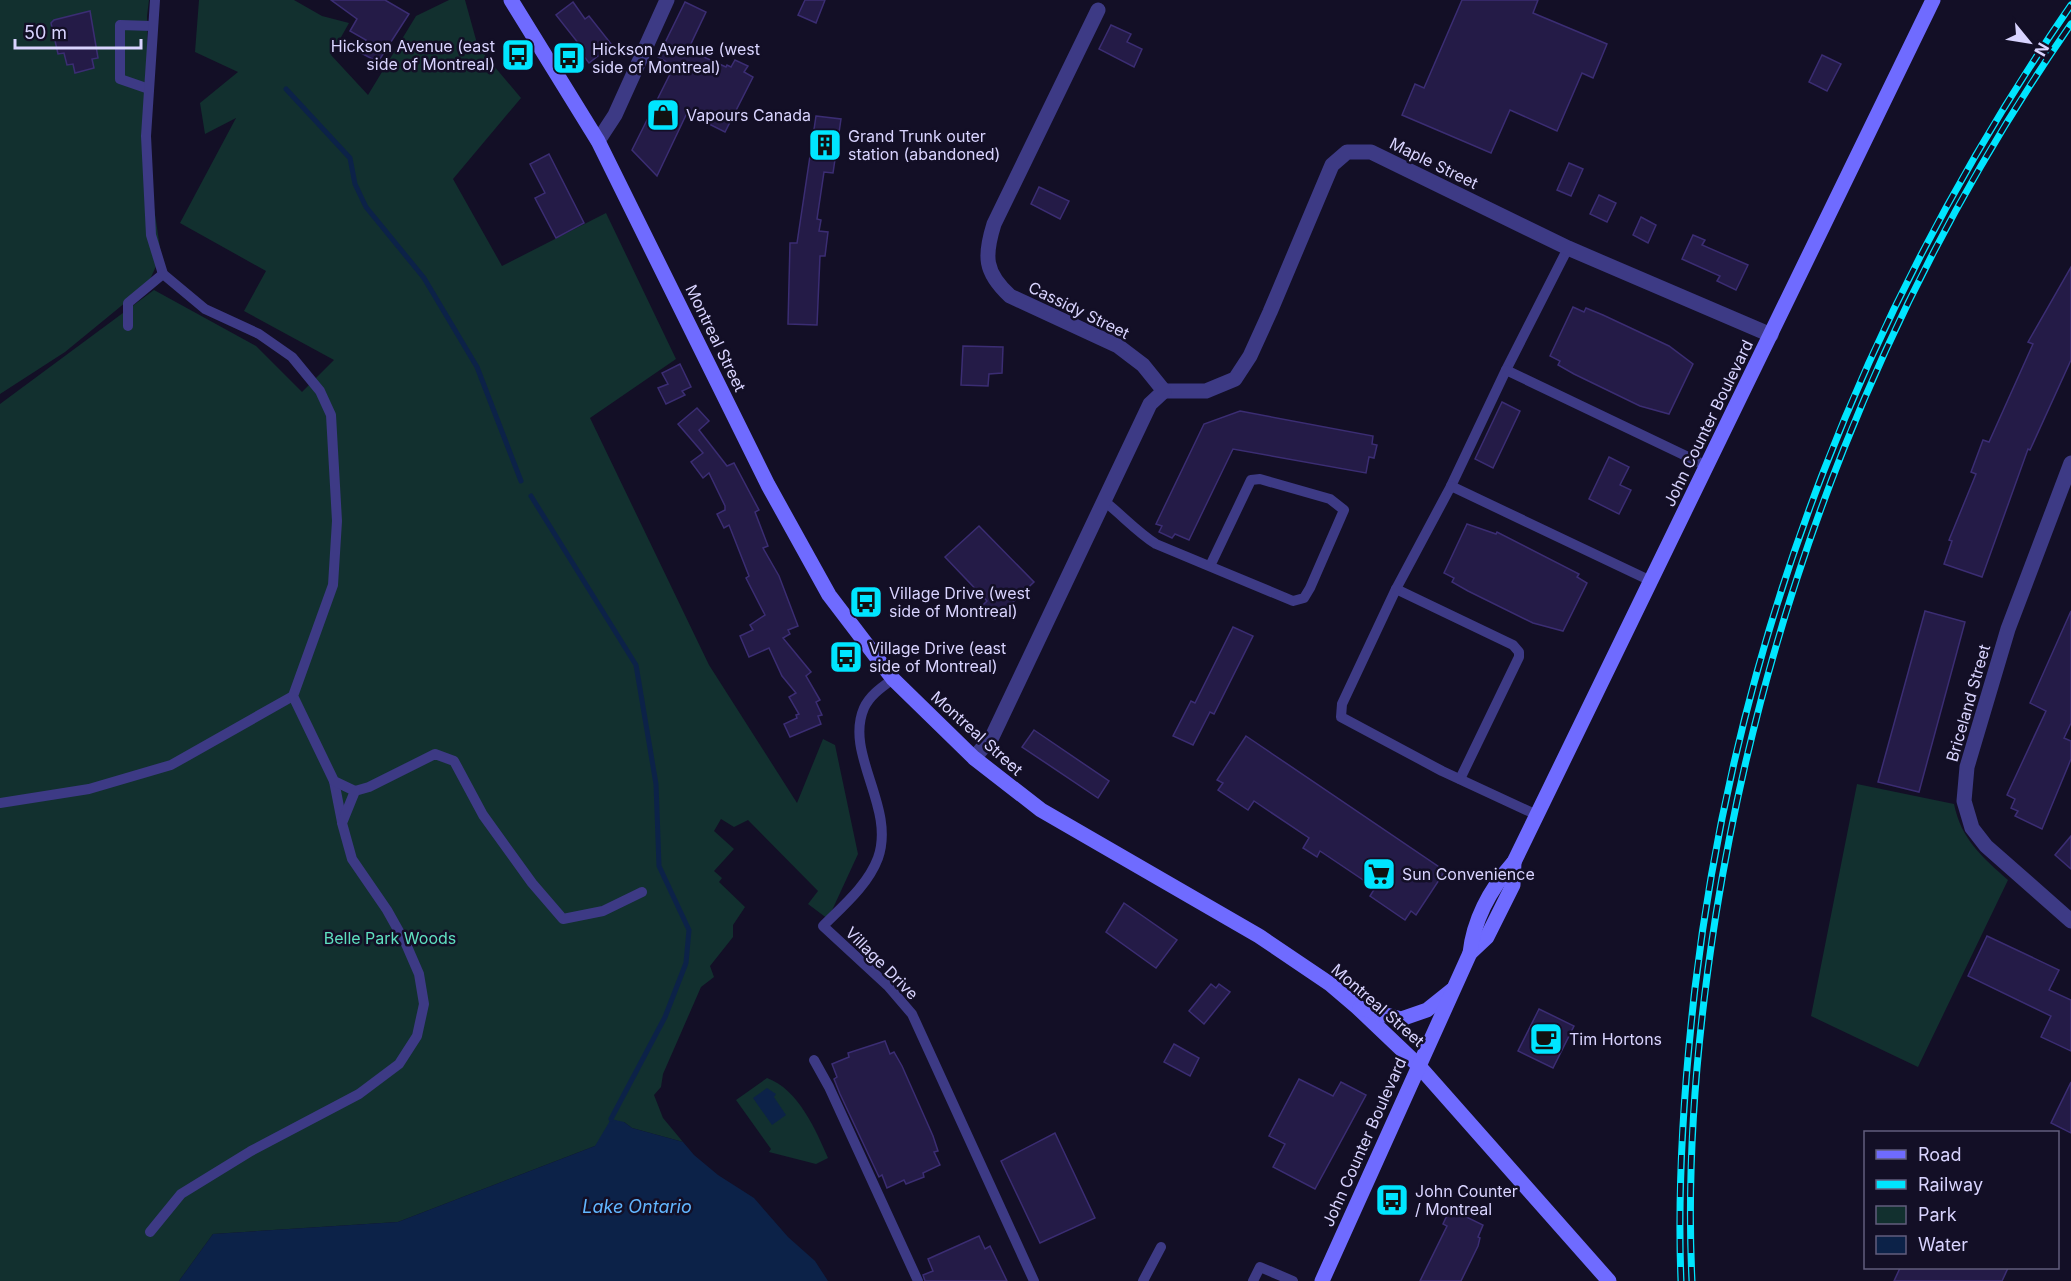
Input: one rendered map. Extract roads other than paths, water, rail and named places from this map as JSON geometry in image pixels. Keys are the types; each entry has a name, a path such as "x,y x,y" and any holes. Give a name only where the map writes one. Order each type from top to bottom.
{"main road":[{"name":"Montreal Street","path":"511,0 598,141 795,534 829,595 893,679 974,758 1041,810 1258,936 1330,984 1418,1065 1609,1281"},
{"name":"John Counter Boulevard","path":"1322,1281 1470,953 1487,938 1513,885 1514,862 1933,0"},
{"path":"1357,1007 1401,1019 1427,1010 1453,990"}],"street":[{"path":"598,141 615,115 667,0"},
{"name":"Cassidy Street","path":"1098,10 994,224 987,248 989,269 996,283 1010,296 1118,346 1143,365 1164,391"},
{"name":"Maple Street","path":"1164,391 1206,391 1235,378 1250,356 1270,312 1319,190 1332,165 1347,152 1371,152 1569,248 1771,334"},
{"path":"974,758 992,737 1150,404 1164,391"},
{"name":"Briceland Street","path":"2071,463 2064,499 2008,629 1967,767 1964,801 1972,828 1986,846 2071,921"}],"lane":[{"path":"0,803 89,789 171,765 293,696 333,585 337,521 331,415 320,391 292,357 259,334 206,309 163,274 151,235 146,136 155,0"},
{"path":"149,89 120,79 120,25 152,26"},
{"path":"1537,815 1460,779 1341,717 1342,704 1396,589 1451,486 1506,370 1569,248"},
{"path":"128,326 128,303 163,274"},
{"path":"1506,370 1707,466"},
{"path":"1104,501 1156,544 1293,601 1304,598 1344,510 1330,499 1260,479 1251,480 1210,566"},
{"path":"1451,486 1651,580"},
{"path":"1396,589 1513,645 1519,652 1519,657 1460,779"},
{"name":"Village Drive","path":"893,679 873,694 864,709 860,729 863,753 881,818 882,841 878,858 858,890 823,926 888,986 912,1014 1034,1281"},
{"path":"150,1232 181,1194 251,1151 358,1094 399,1064 417,1036 424,1004 419,974 387,910 352,859 334,782 293,696"},
{"path":"334,782 356,791 369,788 435,754 454,761 483,815 532,883 563,919 603,911 642,892"},
{"path":"342,823 356,791"},
{"path":"814,1060 834,1097 918,1281"},
{"path":"1143,1281 1161,1247"},
{"path":"1254,1281 1260,1267 1293,1281"}],"water":[{"path":"767,1088 776,1094 774,1097 786,1115 772,1125 753,1098"},
{"name":"Lake Ontario","path":"611,1119 624,1122 632,1128 683,1142 694,1155 718,1175 754,1198 788,1237 815,1261 828,1281 179,1281 213,1234 398,1222 595,1146"}],"waterway":[{"path":"286,89 350,158 355,184 366,207 424,278 477,367 521,481"},
{"path":"531,496 636,665 656,784 659,866 689,930 686,963 665,1017 611,1119"}],"railway":[{"path":"1681,1281 1682,1134 1695,988 1715,856 1743,726 1779,598 1823,474 1874,352 1933,233 1998,117 2071,5"},
{"path":"1692,1281 1692,1143 1703,1005 1716,914 1738,795 1767,678 1802,562 1844,449 1891,338 1945,230 2005,126 2071,24"}],"place":[{"name":"Hickson Avenue (east side of Montreal)","path":"518,55"},
{"name":"Hickson Avenue (west side of Montreal)","path":"569,58"},
{"name":"Vapours Canada","path":"663,115"},
{"name":"Grand Trunk outer station (abandoned)","path":"825,145"},
{"name":"Village Drive (west side of Montreal)","path":"866,602"},
{"name":"Village Drive (east side of Montreal)","path":"846,657"},
{"name":"Sun Convenience","path":"1379,874"},
{"name":"Tim Hortons","path":"1546,1039"},
{"name":"John Counter / Montreal","path":"1392,1200"}],"park label":[{"name":"Belle Park Woods","path":"390,938"}]}
